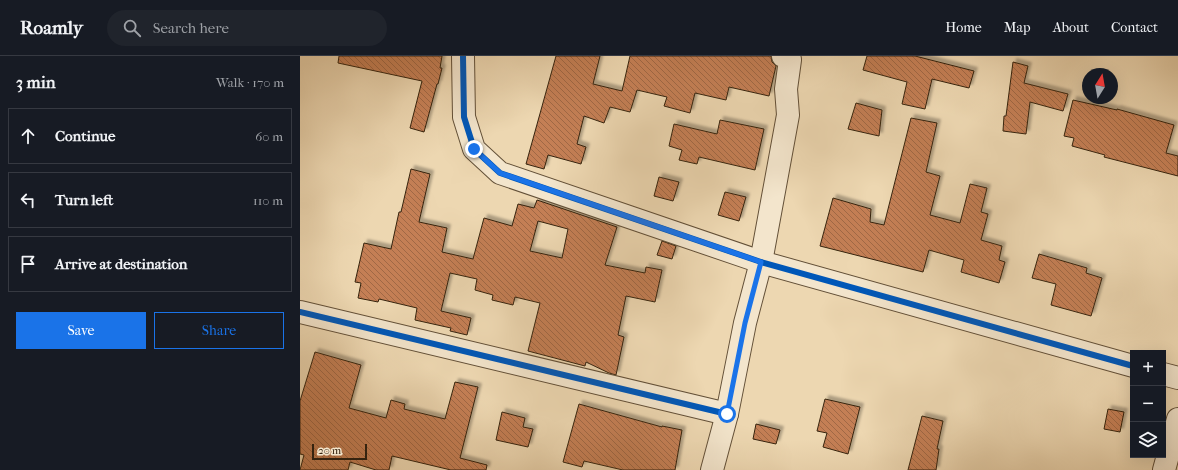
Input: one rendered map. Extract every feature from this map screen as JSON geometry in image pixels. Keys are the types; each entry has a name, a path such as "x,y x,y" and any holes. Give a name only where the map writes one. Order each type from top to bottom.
{"street":[{"path":"463,56 464,117 474,149 500,173 761,262 1130,365"},
{"path":"712,470 727,414 745,323 761,262 788,115 786,89 790,60 783,56"},
{"path":"300,312 727,414"},
{"path":"1166,375 1178,378"},
{"path":"1164,470 1178,419"}],"building":[{"path":"339,56 442,56 440,68 442,68 424,132 410,128 422,81 338,63"},
{"path":"556,56 600,56 593,84 622,91 630,56 771,56 772,62 776,66 769,96 729,87 726,100 695,93 690,113 664,106 667,97 637,90 630,112 610,107 604,123 584,116 577,144 586,147 581,164 548,155 544,169 526,164"},
{"path":"867,56 915,56 974,71 969,88 932,79 925,109 902,104 907,82 863,70"},
{"path":"1013,62 1028,66 1024,83 1068,94 1063,111 1030,102 1026,134 1003,131"},
{"path":"1073,100 1082,102 1082,104 1091,104 1117,109 1174,125 1166,153 1178,156 1178,176 1104,157 1105,155 1072,146 1074,138 1064,136"},
{"path":"856,103 882,110 879,136 848,129"},
{"path":"911,118 937,123 926,172 940,176 930,215 960,223 970,184 987,188 981,212 988,214 981,240 1002,246 999,260 1005,262 999,283 961,272 964,260 929,250 923,272 820,246 833,198 871,209 870,222 884,225"},
{"path":"720,120 764,129 755,170 699,157 697,164 679,160 682,150 669,146 674,124 717,134"},
{"path":"411,169 430,174 419,222 447,228 442,252 473,259 484,218 512,226 518,204 534,208 537,200 617,227 605,265 645,273 646,267 662,270 655,302 626,296 618,335 624,337 616,375 586,362 585,366 528,351 540,303 515,297 513,305 492,300 493,295 475,290 477,279 450,273 441,311 471,318 467,335 450,331 451,328 415,320 417,308 379,299 378,302 358,298 361,283 355,282 364,243 391,249 399,212 401,212","holes":["538,221 568,229 562,258 530,251"]},
{"path":"659,177 679,182 673,201 654,196"},
{"path":"725,192 746,197 739,221 718,215"},
{"path":"662,241 676,246 672,259 657,255"},
{"path":"1039,254 1087,268 1086,273 1102,278 1091,316 1051,305 1056,284 1032,278"},
{"path":"315,352 361,365 349,408 386,418 391,400 405,404 404,409 445,419 455,382 478,387 460,458 487,465 486,470 451,470 392,456 389,470 376,470 350,462 348,470 300,470 304,455 300,454 300,401"},
{"path":"825,399 860,407 848,454 823,447 827,433 817,431"},
{"path":"579,404 662,427 682,430 675,470 623,470 584,461 582,467 563,462"},
{"path":"1108,409 1124,412 1120,432 1104,429"},
{"path":"502,412 525,418 523,427 533,429 528,447 496,440"},
{"path":"922,416 943,421 937,449 939,449 936,470 908,470"},
{"path":"756,424 780,430 776,444 753,439"}],"cycle path":[{"path":"463,56 464,117 474,149 500,173 761,262 1130,365"},
{"path":"300,312 727,414"}],"route":[{"path":"474,149 500,173 761,262 745,323 727,414"}]}
